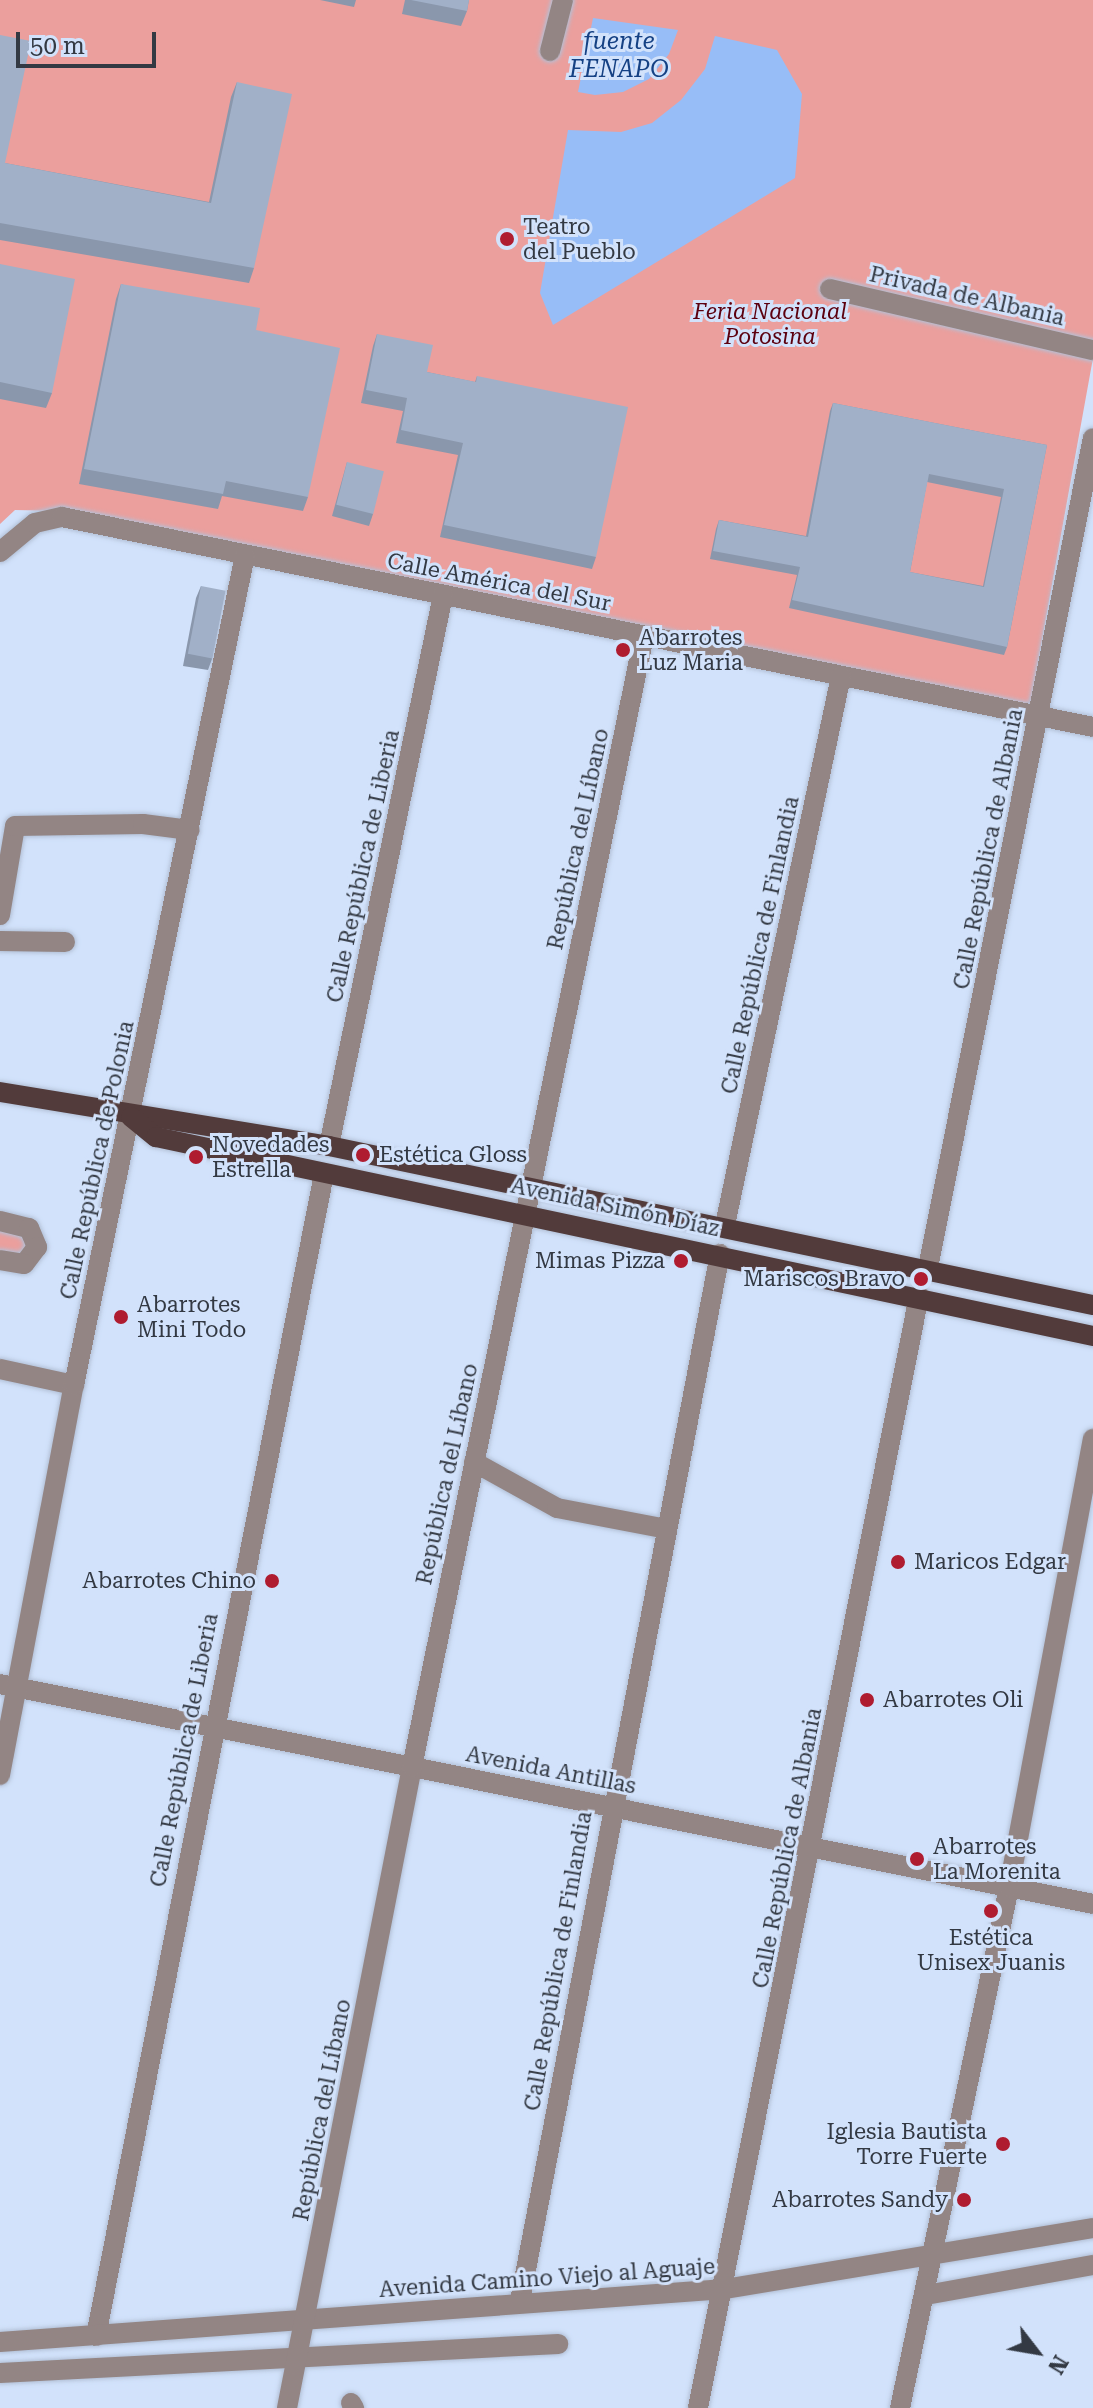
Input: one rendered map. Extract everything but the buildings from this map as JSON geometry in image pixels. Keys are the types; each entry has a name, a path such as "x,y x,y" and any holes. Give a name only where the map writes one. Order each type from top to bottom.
{"main road":[{"name":"Avenida Simón Díaz","path":"0,1092 131,1117 161,1116 329,1146 725,1225 1093,1305"},
{"name":"Avenida Simón Díaz","path":"131,1117 156,1137 324,1174 526,1212 1093,1336"}],"street":[{"path":"550,51 563,0"},
{"name":"Privada de Albania","path":"830,289 1093,350"},
{"name":"Calle República de Albania","path":"928,1268 1093,438"},
{"name":"Calle América del Sur","path":"0,552 35,523 62,517 1093,727"},
{"name":"Calle República de Polonia","path":"0,1775 10,1686 131,1117 245,555"},
{"name":"Calle República de Liberia","path":"329,1146 443,595"},
{"name":"República del Líbano","path":"287,2408 412,1767 644,636"},
{"name":"Calle República de Finlandia","path":"725,1225 841,676"},
{"path":"0,915 15,826 143,824 190,830"},
{"path":"0,941 65,942"},
{"name":"Calle República de Liberia","path":"96,2336 212,1726 324,1174"},
{"path":"0,1221 29,1228 37,1247 24,1264 0,1260"},
{"name":"Calle República de Finlandia","path":"520,2301 611,1807 720,1254"},
{"name":"Calle República de Albania","path":"698,2408 725,2289 919,1296"},
{"path":"0,1369 74,1385"},
{"path":"900,2408 1009,1887 1093,1439"},
{"path":"474,1462 557,1508 667,1529"},
{"name":"Avenida Antillas","path":"10,1686 1093,1904"},
{"name":"Avenida Camino Viejo al Aguaje","path":"0,2342 306,2323 520,2301 725,2289 1093,2228"},
{"path":"926,2295 1093,2265"},
{"path":"0,2373 558,2344"}],"green space":[{"name":"Feria Nacional Potosina","path":"0,0 1093,0 1093,358 1030,706 62,511 15,510 0,524"},
{"path":"0,1227 28,1232 26,1257 0,1253"}],"water":[{"name":"fuente FENAPO","path":"593,18 678,30 669,54 649,79 623,92 595,95 578,92"},
{"path":"715,36 777,50 802,94 795,178 553,325 540,293 568,130 621,132 652,123 681,100 705,69"}],"place":[{"name":"Teatro del Pueblo","path":"507,239"},
{"name":"Abarrotes Luz Maria","path":"623,650"},
{"name":"Estética Gloss","path":"363,1155"},
{"name":"Novedades Estrella","path":"196,1157"},
{"name":"Mimas Pizza","path":"681,1261"},
{"name":"Mariscos Bravo","path":"921,1279"},
{"name":"Abarrotes Mini Todo","path":"121,1317"},
{"name":"Maricos Edgar","path":"898,1562"},
{"name":"Abarrotes Chino","path":"272,1581"},
{"name":"Abarrotes Oli","path":"867,1700"},
{"name":"Abarrotes La Morenita","path":"917,1859"},
{"name":"Estética Unisex Juanis","path":"991,1911"},
{"name":"Iglesia Bautista Torre Fuerte","path":"1003,2144"},
{"name":"Abarrotes Sandy","path":"964,2200"}]}
